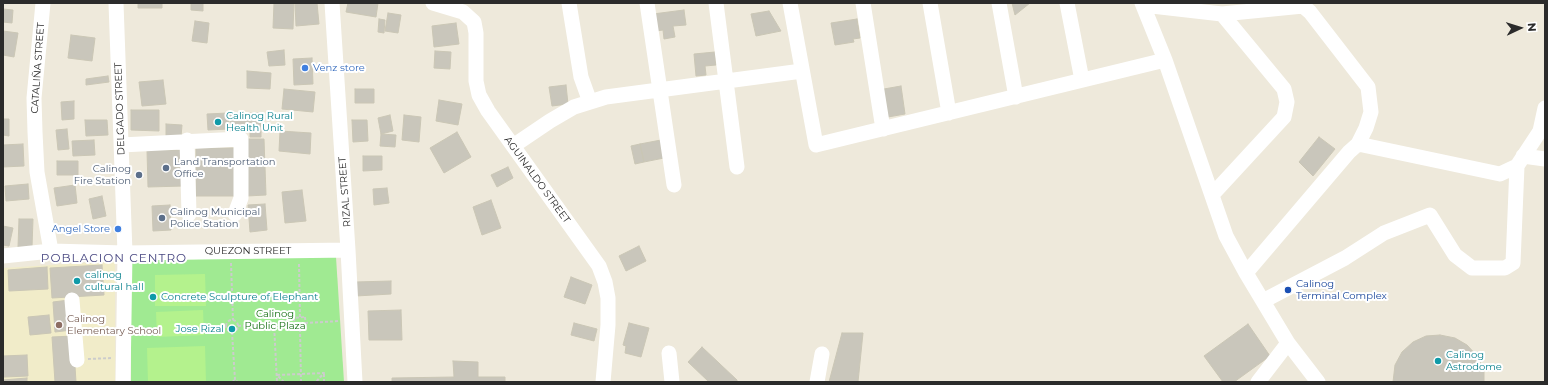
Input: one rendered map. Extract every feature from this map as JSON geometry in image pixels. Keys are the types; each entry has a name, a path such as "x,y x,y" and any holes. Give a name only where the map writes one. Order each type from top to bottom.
{"street":[{"name":"CATALIÑA STREET","path":"43,3 34,98 35,132 37,172 51,251"},
{"name":"DELGADO STREET","path":"116,3 125,253 123,382"},
{"name":"RIZAL STREET","path":"332,3 355,382"},
{"name":"AGUINALDO STREET","path":"433,3 463,12 474,22 476,34 476,81 479,95 488,111 599,266 605,282 608,325 603,382"},
{"path":"569,3 581,77 590,102"},
{"path":"647,3 674,184"},
{"path":"716,3 737,167"},
{"path":"790,3 816,145 1165,60"},
{"path":"863,3 883,129"},
{"path":"930,3 949,113"},
{"path":"999,3 1016,97"},
{"path":"1067,3 1082,80"},
{"path":"1246,273 1349,152 1358,144 1366,128 1371,112 1368,87 1310,12 1303,6 1222,14 1143,4 1165,60 1226,236 1246,273 1264,300 1288,343 1318,382"},
{"path":"1212,195 1284,117 1287,102 1284,89 1222,14"},
{"path":"513,146 574,107 606,97 802,71"},
{"path":"1358,144 1500,174 1520,161 1542,130 1545,108"},
{"path":"121,145 241,138 241,198 235,214"},
{"path":"187,140 189,214"},
{"path":"1520,161 1545,159"},
{"path":"1264,300 1345,258 1384,233 1430,216 1455,255 1472,268 1505,268 1513,263 1520,161"},
{"name":"QUEZON STREET","path":"3,256 51,251 125,253 348,250"},
{"path":"72,300 77,360"},
{"path":"1258,382 1288,343"},
{"path":"669,353 672,382"},
{"path":"817,382 822,354"}],"path":[{"path":"299,250 300,318"},
{"path":"230,251 233,320 238,326"},
{"path":"294,318 305,318 305,323 306,328 295,329 294,318"},
{"path":"232,332 226,327 229,321 233,320"},
{"path":"305,323 352,320"},
{"path":"238,326 294,323"},
{"path":"274,324 277,382"},
{"path":"232,332 237,330 238,326"},
{"path":"300,329 301,382"},
{"path":"232,332 235,381"},
{"path":"77,360 123,358"},
{"path":"276,375 324,373"},
{"path":"316,382 324,373"},
{"path":"324,373 324,382"},
{"path":"276,375 284,382"}],"shaded area":[{"name":"Calinog Elementary School","path":"115,261 115,382 3,382 3,268"}],"green space":[{"name":"Calinog Public Plaza","path":"336,257 344,382 131,382 131,260"},
{"path":"205,274 206,306 155,306 155,275"},
{"path":"203,310 204,335 157,337 156,312"},
{"path":"205,346 206,382 148,382 147,348"}],"building":[{"path":"138,3 162,3 162,8 138,8"},
{"path":"191,3 203,3 203,11 191,10"},
{"path":"274,3 294,3 293,29 273,28"},
{"path":"295,3 317,3 319,24 296,26"},
{"path":"348,3 378,3 376,17 346,12"},
{"path":"1012,3 1030,3 1015,15"},
{"path":"3,9 13,10 12,23 3,22"},
{"path":"684,10 686,25 673,26 675,37 664,39 663,30 656,31 653,14"},
{"path":"769,11 781,31 756,36 751,14"},
{"path":"388,13 401,15 398,33 385,31"},
{"path":"379,19 385,20 384,33 378,32"},
{"path":"857,19 860,38 853,39 854,42 835,45 831,23"},
{"path":"195,21 209,23 207,43 192,41"},
{"path":"456,23 459,44 434,47 432,26"},
{"path":"3,31 18,33 14,57 3,55"},
{"path":"71,35 95,38 92,61 68,58"},
{"path":"284,50 285,65 269,66 267,52"},
{"path":"435,51 451,52 450,69 434,68"},
{"path":"715,52 716,65 705,66 706,75 696,76 694,54"},
{"path":"312,58 313,84 294,85 293,59"},
{"path":"247,71 271,73 270,89 247,88"},
{"path":"108,76 109,82 86,85 86,79"},
{"path":"163,80 166,104 142,106 139,82"},
{"path":"566,85 568,104 552,106 549,87"},
{"path":"901,86 905,114 888,117 884,89"},
{"path":"284,89 315,92 313,112 282,109"},
{"path":"355,89 374,89 374,103 355,103"},
{"path":"439,100 462,104 458,125 436,121"},
{"path":"74,101 74,119 62,120 61,102"},
{"path":"131,110 159,110 159,131 131,130"},
{"name":"Calinog Rural Health Unit","path":"228,113 229,129 208,130 207,114"},
{"path":"230,113 261,113 261,137 250,137 250,130 230,130"},
{"path":"390,115 393,131 381,134 378,118"},
{"path":"404,115 421,117 419,142 402,140"},
{"path":"3,119 9,119 9,136 3,135"},
{"path":"85,120 107,120 108,135 86,136"},
{"path":"352,120 367,120 368,141 353,142"},
{"path":"166,124 182,125 181,137 166,136"},
{"path":"67,129 69,149 58,150 56,130"},
{"path":"280,131 311,133 310,154 279,151"},
{"path":"457,132 471,157 444,173 430,148"},
{"path":"381,134 396,135 395,147 380,146"},
{"path":"1319,137 1335,149 1313,176 1299,162"},
{"path":"246,139 264,139 266,195 247,196"},
{"path":"94,140 95,155 73,156 72,141"},
{"path":"661,140 664,158 644,162 640,144"},
{"path":"23,144 24,166 3,167 3,145"},
{"path":"640,144 644,162 635,164 631,146"},
{"path":"196,148 237,148 237,196 196,196"},
{"name":"Land Transportation Office","path":"147,150 183,150 184,186 148,187"},
{"path":"363,156 382,156 382,170 363,171"},
{"path":"57,161 78,161 78,175 57,175"},
{"path":"508,167 513,178 497,187 491,175"},
{"path":"28,184 29,199 6,201 5,186"},
{"path":"75,185 77,203 57,206 54,188"},
{"path":"387,188 389,203 374,205 373,189"},
{"path":"302,190 306,221 285,223 282,192"},
{"path":"102,196 106,216 93,219 89,199"},
{"path":"491,200 501,228 482,235 473,207"},
{"path":"265,204 267,230 250,232 248,205"},
{"name":"Calinog Municipal Police Station","path":"170,205 171,230 153,231 152,206"},
{"path":"19,219 33,219 32,247 18,247"},
{"path":"3,226 13,228 9,246 3,245"},
{"path":"639,246 646,261 626,271 619,256"},
{"name":"calinog cultural hall","path":"102,265 104,295 52,298 50,268"},
{"path":"47,267 48,289 9,291 8,270"},
{"path":"571,277 592,285 585,304 564,297"},
{"path":"391,281 391,294 356,296 355,282"},
{"path":"69,300 72,330 55,332 53,302"},
{"path":"401,310 402,340 369,340 368,311"},
{"path":"49,315 51,333 30,335 28,317"},
{"path":"574,323 597,329 594,341 571,335"},
{"path":"629,323 649,328 641,357 625,353 626,346 623,345"},
{"path":"1248,324 1270,356 1234,382 1223,382 1204,356"},
{"path":"842,333 863,333 858,382 829,382"},
{"name":"Calinog Astrodome","path":"1440,335 1455,338 1467,345 1478,357 1484,372 1484,382 1393,382 1395,365 1402,352 1413,342 1426,336"},
{"path":"73,336 76,382 55,382 52,337"},
{"path":"702,347 737,380 737,382 709,382 688,362"},
{"path":"27,355 28,376 4,377 3,356"},
{"path":"453,361 478,362 478,377 505,377 505,382 392,382 392,378 454,377"},
{"path":"27,378 27,382 3,382 3,380"}],"place":[{"name":"Venz store","path":"305,68"},
{"name":"Calinog Rural Health Unit","path":"218,122"},
{"name":"Land Transportation Office","path":"166,168"},
{"name":"Calinog Fire Station","path":"139,175"},
{"name":"Calinog Municipal Police Station","path":"162,218"},
{"name":"Angel Store","path":"118,229"},
{"name":"calinog cultural hall","path":"77,281"},
{"name":"Calinog Terminal Complex","path":"1288,290"},
{"name":"Concrete Sculpture of Elephant","path":"153,297"},
{"name":"Calinog Elementary School","path":"59,325"},
{"name":"Jose Rizal","path":"232,329"},
{"name":"Calinog Astrodome","path":"1438,361"}],"district":[{"name":"POBLACION CENTRO","path":"114,258"}]}
